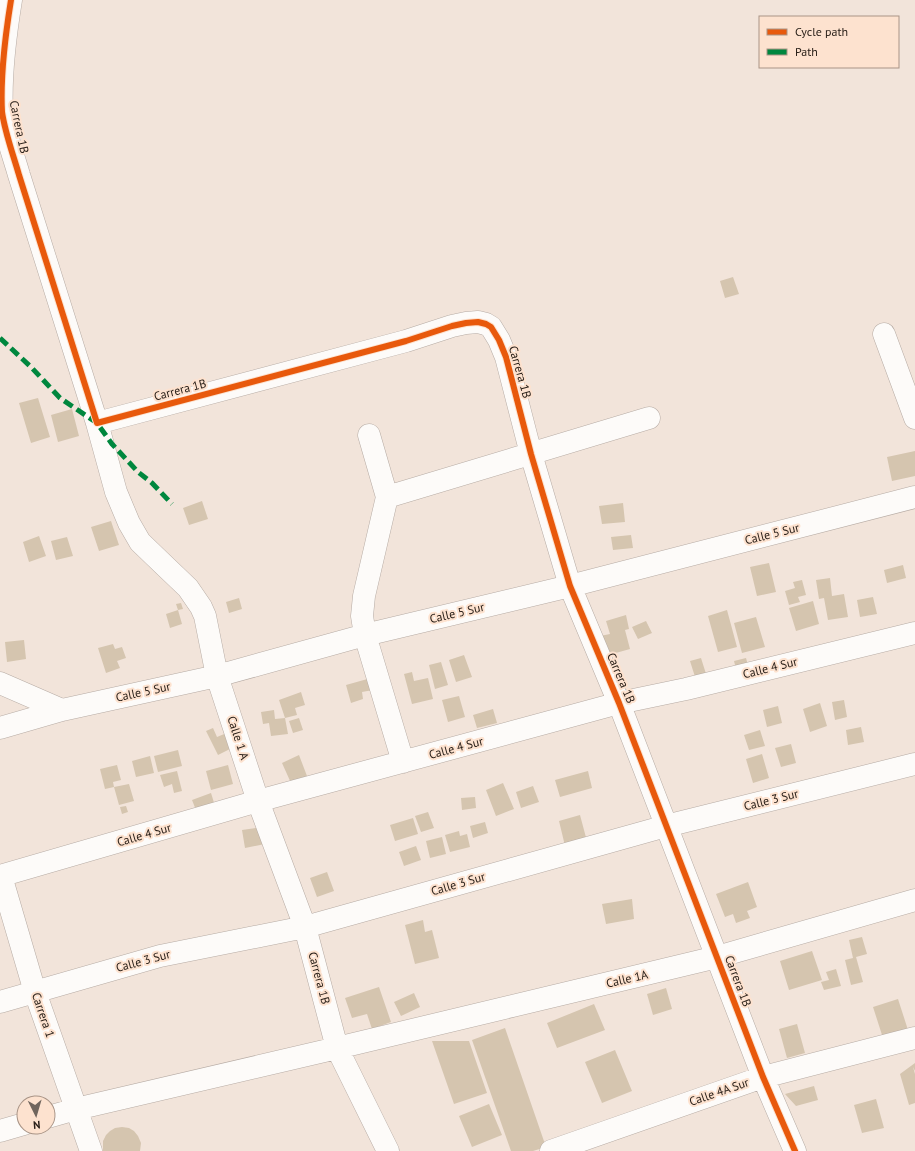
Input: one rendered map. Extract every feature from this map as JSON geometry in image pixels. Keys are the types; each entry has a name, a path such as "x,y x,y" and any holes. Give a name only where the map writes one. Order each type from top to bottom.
{"street":[{"name":"Carrera 1B","path":"12,0 3,46 0,86 2,113 8,139 97,423 406,341 452,326 478,322 491,327 502,346 506,357 531,454 570,586 619,703 763,1077 795,1151"},
{"path":"884,334 915,418"},
{"path":"387,496 649,418"},
{"name":"Calle 1 A","path":"97,423 116,492 129,523 140,542 188,588 202,607 217,676 258,801"},
{"path":"369,435 387,496 364,596 362,616 365,635 403,762"},
{"name":"Calle 5 Sur","path":"0,728 62,710 217,676 365,635 570,586 915,497"},
{"name":"Calle 4 Sur","path":"0,876 258,801 619,703 686,689 915,633"},
{"path":"0,683 62,710"},
{"name":"Calle 3 Sur","path":"0,1002 160,956 305,926 666,826 915,764"},
{"name":"Carrera 1B","path":"258,801 305,926 337,1048 388,1151"},
{"name":"Carrera 1","path":"0,876 35,992 91,1151"},
{"name":"Calle 1A","path":"56,1115 717,957 915,900"},
{"name":"Calle 4A Sur","path":"550,1151 763,1077 915,1038"},
{"path":"0,1131 16,1126"}],"building":[{"path":"733,277 739,294 725,298 720,281"},
{"path":"38,398 50,437 31,443 19,403"},
{"path":"72,409 79,436 58,442 51,415"},
{"path":"915,451 915,476 892,481 887,457"},
{"path":"202,501 208,519 189,525 183,508"},
{"path":"623,503 625,522 602,524 599,506"},
{"path":"111,521 119,545 99,551 91,527"},
{"path":"631,535 633,548 613,550 611,537"},
{"path":"39,536 46,556 29,562 23,542"},
{"path":"67,537 73,556 56,560 51,541"},
{"path":"769,563 776,592 757,596 750,567"},
{"path":"903,565 906,578 887,583 884,570"},
{"path":"830,578 832,596 844,594 848,617 828,620 824,598 819,599 816,580"},
{"path":"802,580 806,595 798,597 800,602 789,605 785,591 795,588 793,582"},
{"path":"873,597 877,614 860,617 857,600"},
{"path":"239,598 242,609 229,613 226,602"},
{"path":"813,601 819,624 796,631 789,608"},
{"path":"181,603 183,609 178,610 176,604"},
{"path":"178,610 182,624 170,628 166,614"},
{"path":"727,610 737,647 718,652 708,616"},
{"path":"626,615 629,629 625,630 630,649 605,656 600,636 610,634 606,621"},
{"path":"756,617 765,647 742,653 734,623"},
{"path":"646,621 652,633 638,639 632,627"},
{"path":"24,640 26,659 7,662 5,642"},
{"path":"113,644 115,649 122,647 126,658 117,661 120,668 106,673 98,648"},
{"path":"464,655 472,677 456,682 449,660"},
{"path":"701,658 707,677 696,680 690,661"},
{"path":"746,658 749,669 737,673 734,661"},
{"path":"441,662 448,685 435,689 429,665"},
{"path":"412,672 414,681 428,678 433,699 412,704 404,674"},
{"path":"371,678 373,690 362,692 363,699 351,703 346,685"},
{"path":"301,692 305,705 295,708 297,715 285,718 279,700"},
{"path":"459,696 465,717 448,722 442,700"},
{"path":"844,700 847,717 835,720 832,702"},
{"path":"820,703 827,726 810,732 803,709"},
{"path":"778,706 782,723 767,727 763,710"},
{"path":"493,709 497,723 477,728 473,715"},
{"path":"274,710 275,719 285,718 288,734 271,736 269,723 263,724 261,712"},
{"path":"299,718 303,730 293,733 289,721"},
{"path":"861,727 864,742 848,745 846,730"},
{"path":"213,728 217,737 229,732 236,746 218,755 206,731"},
{"path":"760,730 765,746 749,750 744,735"},
{"path":"791,744 796,763 781,767 775,748"},
{"path":"178,750 182,766 158,772 154,756"},
{"path":"762,754 769,778 753,783 746,759"},
{"path":"299,755 307,776 291,783 282,763"},
{"path":"150,756 154,773 136,777 132,761"},
{"path":"117,765 121,780 113,782 114,787 105,789 100,769"},
{"path":"228,765 233,784 211,790 206,771"},
{"path":"177,771 182,791 174,793 172,784 164,787 160,775"},
{"path":"588,771 592,788 560,797 555,780"},
{"path":"503,783 514,809 496,816 486,790"},
{"path":"129,784 134,801 119,805 114,787"},
{"path":"533,786 539,802 521,808 516,792"},
{"path":"211,793 216,809 198,815 192,800"},
{"path":"475,797 476,808 462,810 461,798"},
{"path":"126,806 128,812 122,814 120,807"},
{"path":"428,812 434,828 421,832 415,816"},
{"path":"580,815 588,845 566,850 559,821"},
{"path":"413,818 418,834 395,841 390,825"},
{"path":"485,822 488,833 473,838 470,826"},
{"path":"262,827 265,844 245,848 242,830"},
{"path":"459,831 460,836 467,834 470,847 450,852 445,835"},
{"path":"442,837 446,854 430,858 426,841"},
{"path":"416,846 421,860 404,866 399,852"},
{"path":"327,872 334,891 317,897 310,878"},
{"path":"748,882 757,907 747,911 750,918 736,923 733,914 725,917 716,894"},
{"path":"632,899 634,919 606,924 602,904"},
{"path":"423,920 425,932 432,930 439,958 415,964 405,925"},
{"path":"862,937 867,954 856,957 863,982 851,985 845,960 853,958 849,940"},
{"path":"812,951 822,980 789,990 780,961"},
{"path":"836,969 841,986 824,990 821,982 829,980 826,972"},
{"path":"379,987 391,1022 372,1029 367,1014 352,1018 345,998"},
{"path":"666,988 672,1009 653,1015 647,994"},
{"path":"414,993 420,1007 401,1016 394,1002"},
{"path":"898,999 908,1030 883,1038 873,1007"},
{"path":"594,1004 605,1030 557,1048 547,1023"},
{"path":"797,1024 805,1053 787,1058 779,1029"},
{"path":"505,1028 546,1147 533,1151 511,1151 472,1040"},
{"path":"432,1041 469,1041 487,1093 454,1104"},
{"path":"615,1050 632,1091 602,1103 585,1062"},
{"path":"915,1063 915,1071 913,1067 915,1074 915,1103 909,1105 900,1074"},
{"path":"814,1086 818,1100 796,1106 785,1094"},
{"path":"876,1099 884,1128 862,1133 854,1105"},
{"path":"489,1104 502,1135 472,1147 459,1116"},
{"path":"115,1128 129,1128 138,1136 141,1143 140,1151 103,1151 103,1141 106,1135"}],"marked path":[{"path":"0,338 31,367 60,398 97,423 112,444 138,472 152,483 172,504"}],"cycle path":[{"path":"11,0 2,70 3,120 97,423 406,341 452,326 478,322 491,327 499,340 506,357 531,454 570,586 619,703 763,1077 795,1151"}]}
